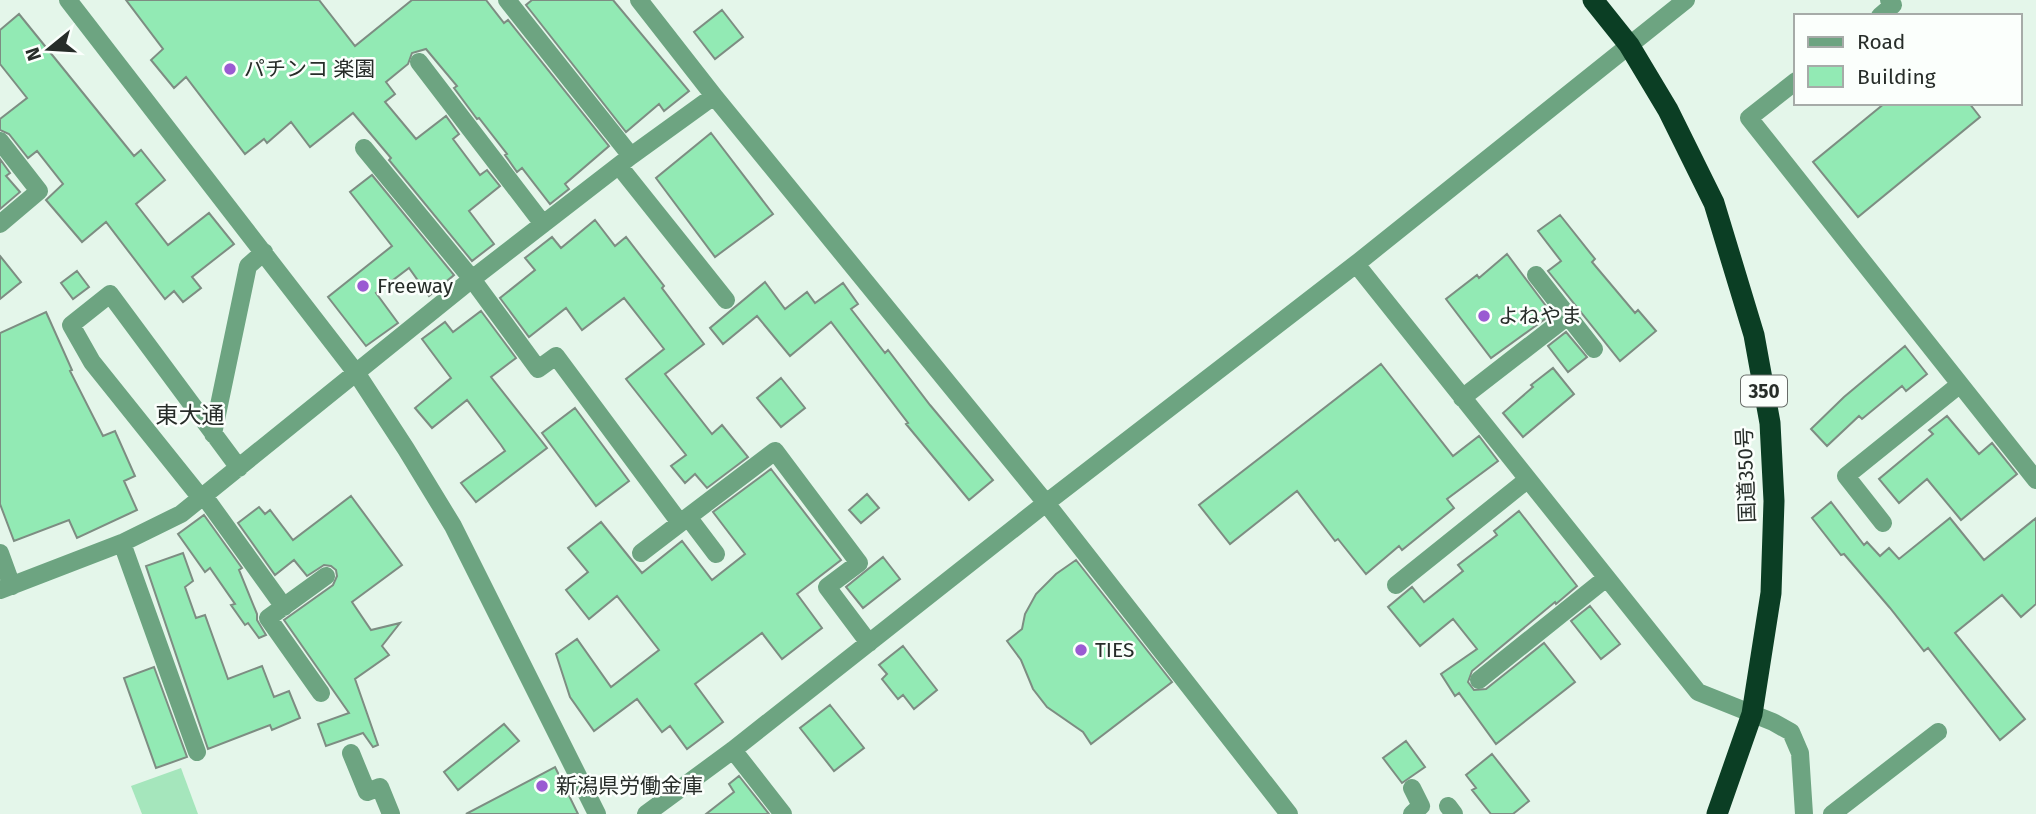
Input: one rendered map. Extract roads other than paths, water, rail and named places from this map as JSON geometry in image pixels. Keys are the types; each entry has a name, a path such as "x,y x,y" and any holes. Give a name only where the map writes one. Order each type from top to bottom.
{"highway":[{"name":"国道350号","path":"1593,0 1629,45 1668,110 1714,203 1754,335 1770,423 1774,501 1771,593 1752,714 1717,814"}],"street":[{"path":"68,0 357,374 453,526 597,814"},
{"path":"507,0 726,300"},
{"path":"639,0 1046,503 1289,814"},
{"path":"646,814 733,750 1046,503 1356,264 1686,0"},
{"path":"1882,14 1893,5 1889,0"},
{"path":"419,62 543,224"},
{"path":"1794,83 1749,118 2036,480"},
{"path":"0,553 6,588 122,543 181,514 472,279 714,96"},
{"path":"0,141 39,191 0,224"},
{"path":"365,148 472,279 538,369 556,356 684,520 716,554"},
{"path":"213,434 248,266 264,252"},
{"path":"1356,264 1605,579 1698,692 1791,732 1800,753 1804,814"},
{"path":"1536,275 1594,349"},
{"path":"239,468 110,293 71,325 92,362 203,497 284,607"},
{"path":"1462,398 1568,316"},
{"path":"1883,523 1846,476 1959,385"},
{"path":"641,553 775,451 859,563 827,587 869,643"},
{"path":"1396,585 1527,480"},
{"path":"122,543 197,752"},
{"path":"321,694 268,618 326,576"},
{"path":"1479,680 1605,579"},
{"path":"1832,814 1938,732"},
{"path":"733,750 783,814"},
{"path":"351,752 367,793 380,787 391,814"},
{"path":"1412,788 1421,806 1412,814"}],"place":[{"name":"パチンコ 楽園","path":"230,69"},
{"name":"Freeway","path":"363,286"},
{"name":"よねやま","path":"1484,316"},
{"name":"TIES","path":"1081,650"},
{"name":"新潟県労働金庫","path":"542,786"}],"district":[{"name":"東大通","path":"190,415"}]}
